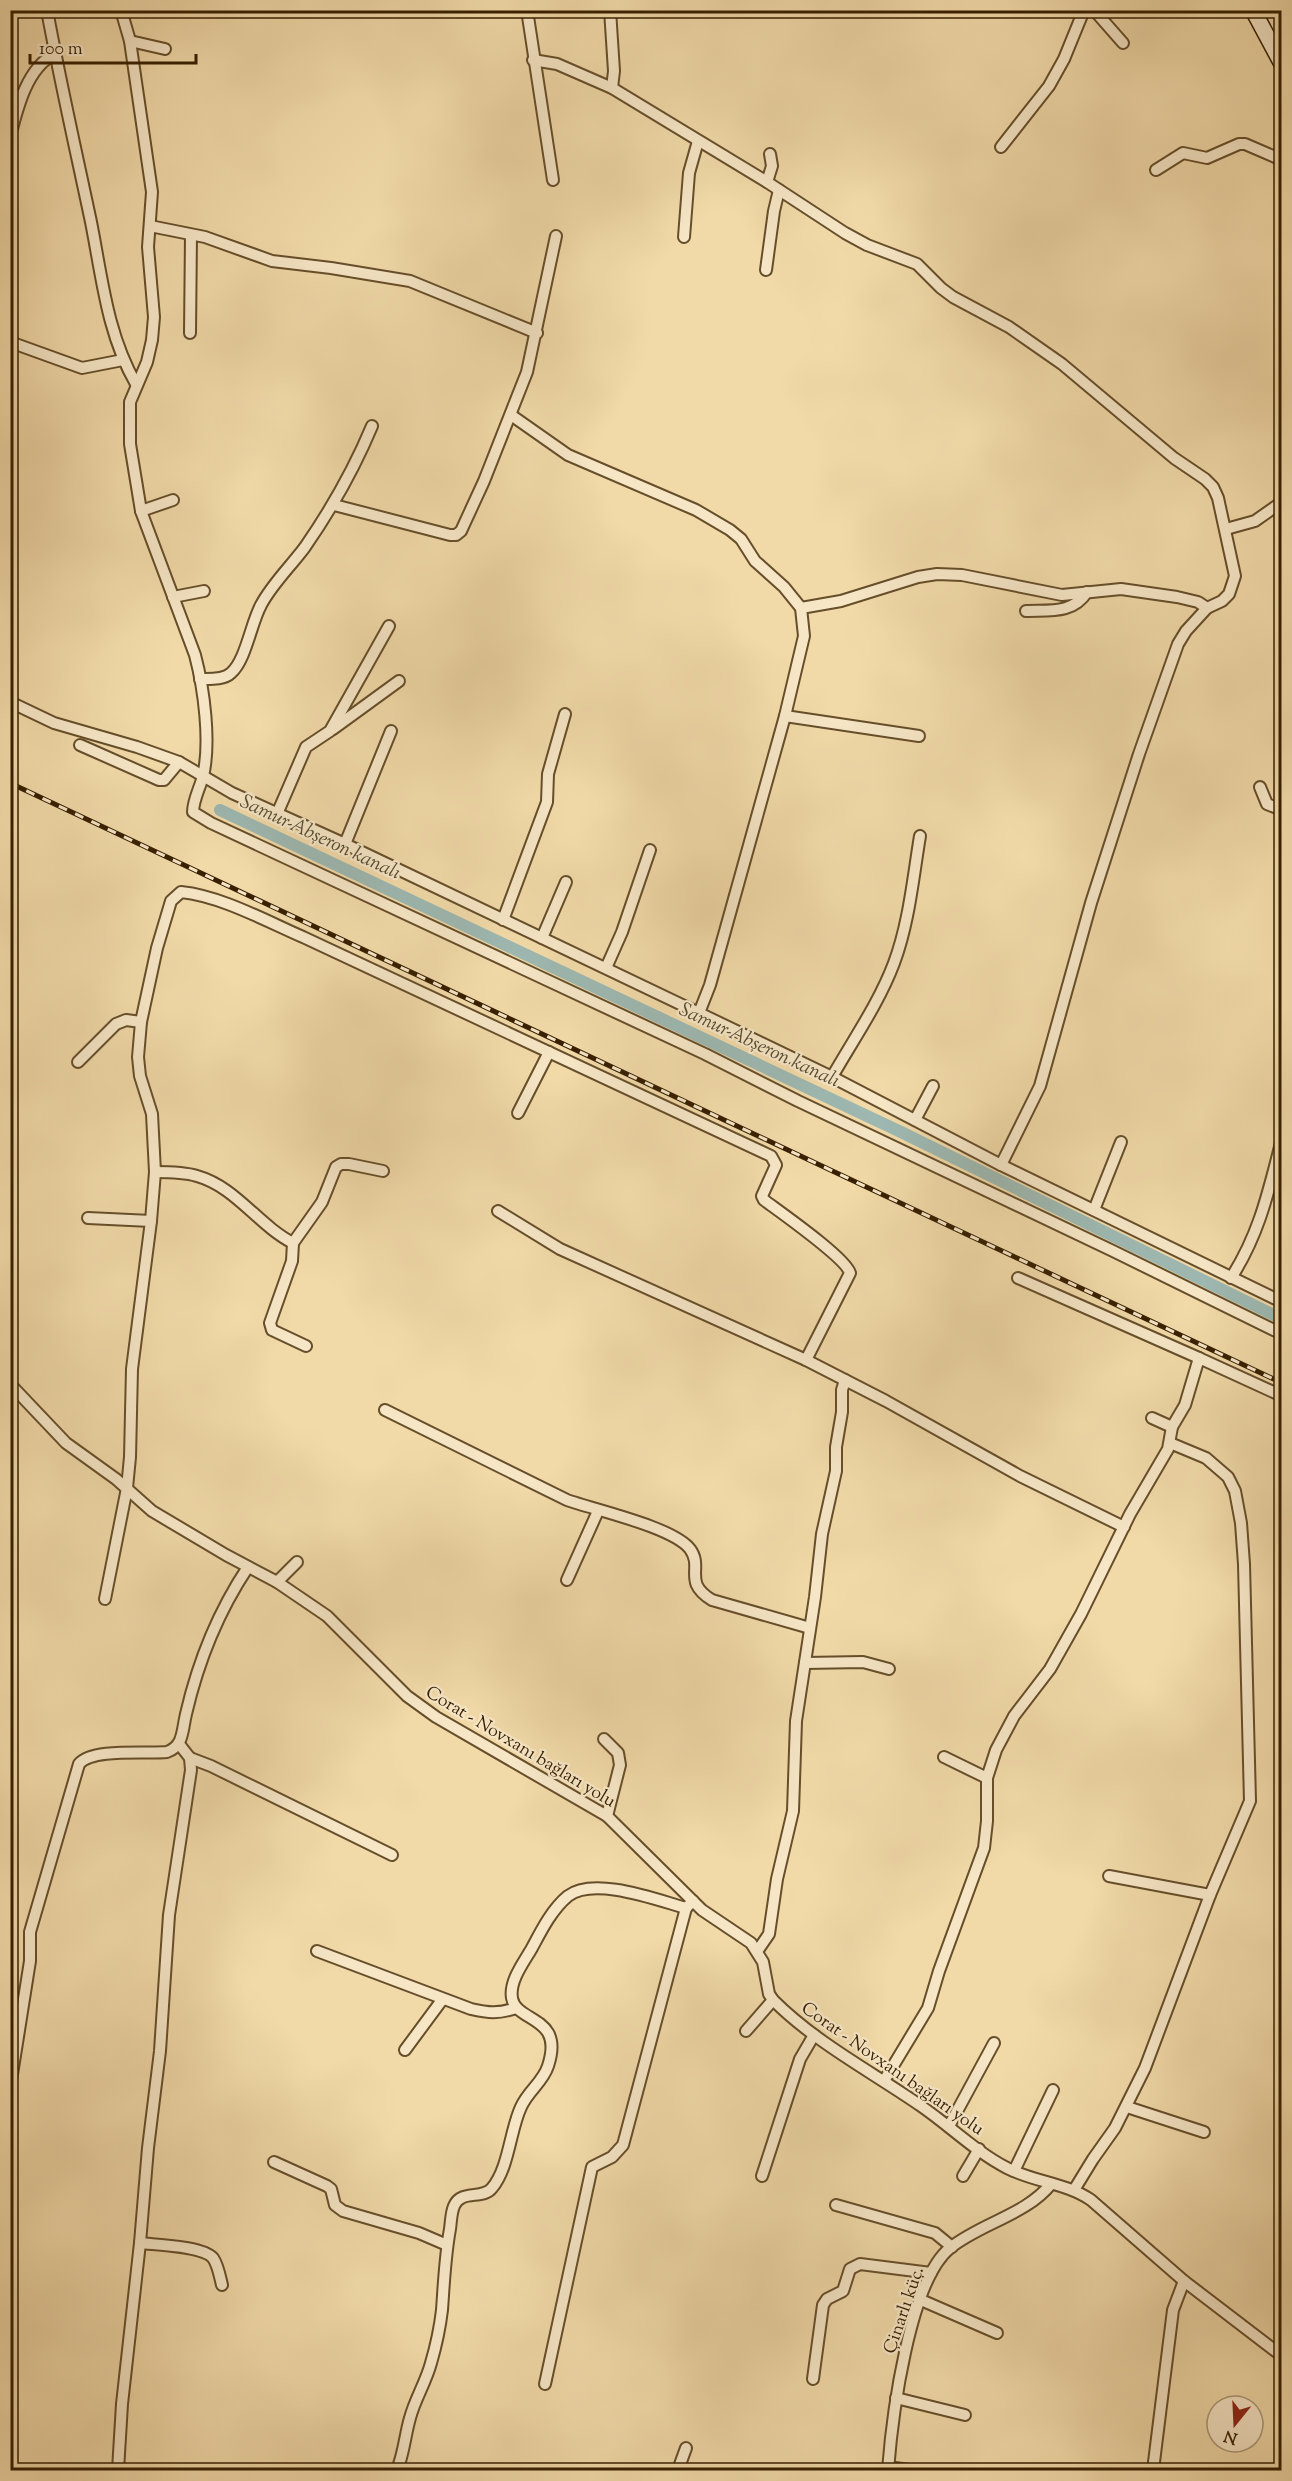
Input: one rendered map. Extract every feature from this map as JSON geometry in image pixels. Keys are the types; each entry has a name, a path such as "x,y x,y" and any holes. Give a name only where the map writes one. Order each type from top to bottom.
{"street":[{"path":"47,10 91,223 102,292 123,360 136,384"},
{"path":"121,10 130,41 152,192 148,247 154,317 152,340 147,362 130,402 130,444 141,511 195,655 200,679 206,746 203,776 193,808 197,817 705,1054 789,1097 1281,1334"},
{"path":"526,10 553,180"},
{"path":"610,10 614,71 612,88"},
{"path":"1001,147 1049,86 1064,59 1084,10"},
{"path":"1094,10 1123,43"},
{"path":"1253,10 1281,64"},
{"path":"130,41 165,49"},
{"path":"10,137 30,80 41,64 56,54"},
{"path":"533,60 557,64 612,88 659,114 698,141 867,245 917,264 953,297 1009,327 1062,364 1174,458 1213,487 1226,529 1235,576 1233,583 1228,594 1221,601 1207,608 1186,631 1178,644 1138,754 1091,903 1040,1086 1001,1165"},
{"path":"684,237 689,173 698,141"},
{"path":"1156,170 1183,153 1207,158 1239,144 1250,145 1281,160"},
{"path":"767,182 771,166 770,154"},
{"path":"766,270 779,190"},
{"path":"150,226 191,235 272,261 410,281 537,333"},
{"path":"190,333 191,235"},
{"path":"334,505 456,535 466,525 527,372 556,236"},
{"path":"10,342 82,368 89,369 123,360"},
{"path":"511,415 568,455 696,510 730,530 741,539 755,561 784,587 801,608 804,636 785,717 710,985 699,1013"},
{"path":"200,679 220,678 231,674 238,664 260,607 334,505 359,458 372,426"},
{"path":"141,511 172,500"},
{"path":"1226,529 1255,521 1281,502"},
{"path":"801,608 825,604 918,577 937,574 962,575 1062,595 1121,589 1177,597 1198,602 1207,608"},
{"path":"172,597 204,591"},
{"path":"1026,611 1074,606 1080,603 1086,592"},
{"path":"330,731 389,626"},
{"path":"276,814 306,747 399,681"},
{"path":"10,702 54,723 137,747 179,762 232,793 345,844 832,1077 1001,1165 1281,1302"},
{"path":"503,920 547,802 548,774 565,714"},
{"path":"785,717 919,736"},
{"path":"345,844 391,731"},
{"path":"80,745 159,780 164,780 179,762"},
{"path":"1260,787 1267,804 1281,810"},
{"path":"832,1077 894,963 903,934 920,836"},
{"path":"606,968 622,932 650,850"},
{"path":"542,938 566,882"},
{"path":"105,1599 127,1488 132,1369 155,1172 152,1113 140,1076 138,1057 141,1022 154,958 168,910 175,895 181,892 201,896 261,918 774,1158 775,1169 763,1190 764,1200 830,1251 850,1273 806,1360"},
{"path":"78,1062 116,1024 126,1020 141,1022"},
{"path":"518,1113 549,1052"},
{"path":"915,1120 933,1086"},
{"path":"1231,1278 1245,1256 1260,1222 1281,1139"},
{"path":"1094,1210 1121,1142"},
{"path":"306,1346 272,1330 270,1323 292,1261 293,1243 322,1202 336,1167 349,1164 383,1172"},
{"path":"155,1172 187,1174 211,1181 226,1190 278,1235 293,1243"},
{"path":"498,1211 560,1249 806,1360 1020,1476 1124,1527"},
{"path":"88,1218 151,1221"},
{"path":"1018,1278 1281,1396"},
{"path":"884,2081 928,2008 939,1971 984,1848 987,1821 987,1778 1005,1731 1050,1669 1170,1443 1172,1427 1185,1406 1199,1358"},
{"path":"746,2031 773,2001 768,1988 764,1962 758,1950 769,1934 777,1879 791,1823 795,1739 822,1534 836,1471 836,1447 845,1380"},
{"name":"Corat - Novxanı bağları yolu","path":"10,1384 66,1443 163,1518 278,1582 327,1616 407,1695 436,1717 607,1816 689,1904 751,1943 758,1950"},
{"path":"385,1410 567,1500 598,1511 624,1516 679,1540 694,1555 695,1585 702,1594 712,1600 810,1628"},
{"path":"1152,1418 1172,1427"},
{"path":"1074,2190 1127,2107 1146,2068 1210,1895 1250,1802 1241,1523 1235,1491 1223,1472 1206,1458 1170,1443"},
{"path":"567,1580 598,1511"},
{"path":"278,1582 297,1562"},
{"path":"10,2087 30,1961 30,1932 79,1764 82,1760 94,1755 166,1752 176,1748 179,1744 193,1685 215,1624 228,1597 248,1567"},
{"path":"805,1663 863,1662 889,1669"},
{"path":"604,1739 618,1753 620,1765 607,1816"},
{"path":"179,1744 190,1758 211,1766 392,1855"},
{"path":"944,1757 987,1778"},
{"path":"118,2470 122,2404 163,2018 169,1915 189,1781 190,1758"},
{"path":"1109,1876 1210,1895"},
{"path":"397,2470 410,2418 431,2364 442,2311 447,2245 454,2206 464,2196 486,2193 492,2189 500,2173 522,2104 548,2067 552,2044 549,2034 540,2022 516,2008 512,1998 517,1975 539,1934 568,1896 580,1890 608,1889 689,1904 623,2145 612,2157 595,2164 591,2172 545,2384"},
{"path":"317,1951 442,2000 491,2013 516,2008"},
{"path":"405,2050 442,2000"},
{"name":"Corat - Novxanı bağları yolu","path":"773,2001 814,2034 1014,2171 1074,2190 1092,2200 1185,2280 1281,2356"},
{"path":"762,2176 800,2059 814,2034"},
{"path":"949,2126 994,2043"},
{"path":"1014,2171 1053,2090"},
{"path":"1127,2107 1204,2132"},
{"path":"963,2176 979,2149"},
{"path":"274,2162 332,2189 335,2205 343,2211 419,2233 447,2245"},
{"name":"Çinarlı küç.","path":"888,2469 903,2359 931,2273 942,2256 952,2247 1039,2197 1051,2184"},
{"path":"836,2205 935,2233 952,2247"},
{"path":"140,2243 200,2251 210,2255 215,2261 222,2285"},
{"path":"813,2379 823,2305 827,2299 843,2291 850,2269 860,2264 931,2273"},
{"path":"1153,2470 1173,2310 1185,2280"},
{"path":"921,2301 997,2333"},
{"path":"896,2398 965,2415"},
{"path":"678,2470 686,2448"},
{"path":"888,2469 909,2470"}],"waterway":[{"name":"Samur-Abşeron kanalı","path":"220,810 901,1132 1282,1319"}],"railway":[{"path":"10,783 1282,1383"}]}
